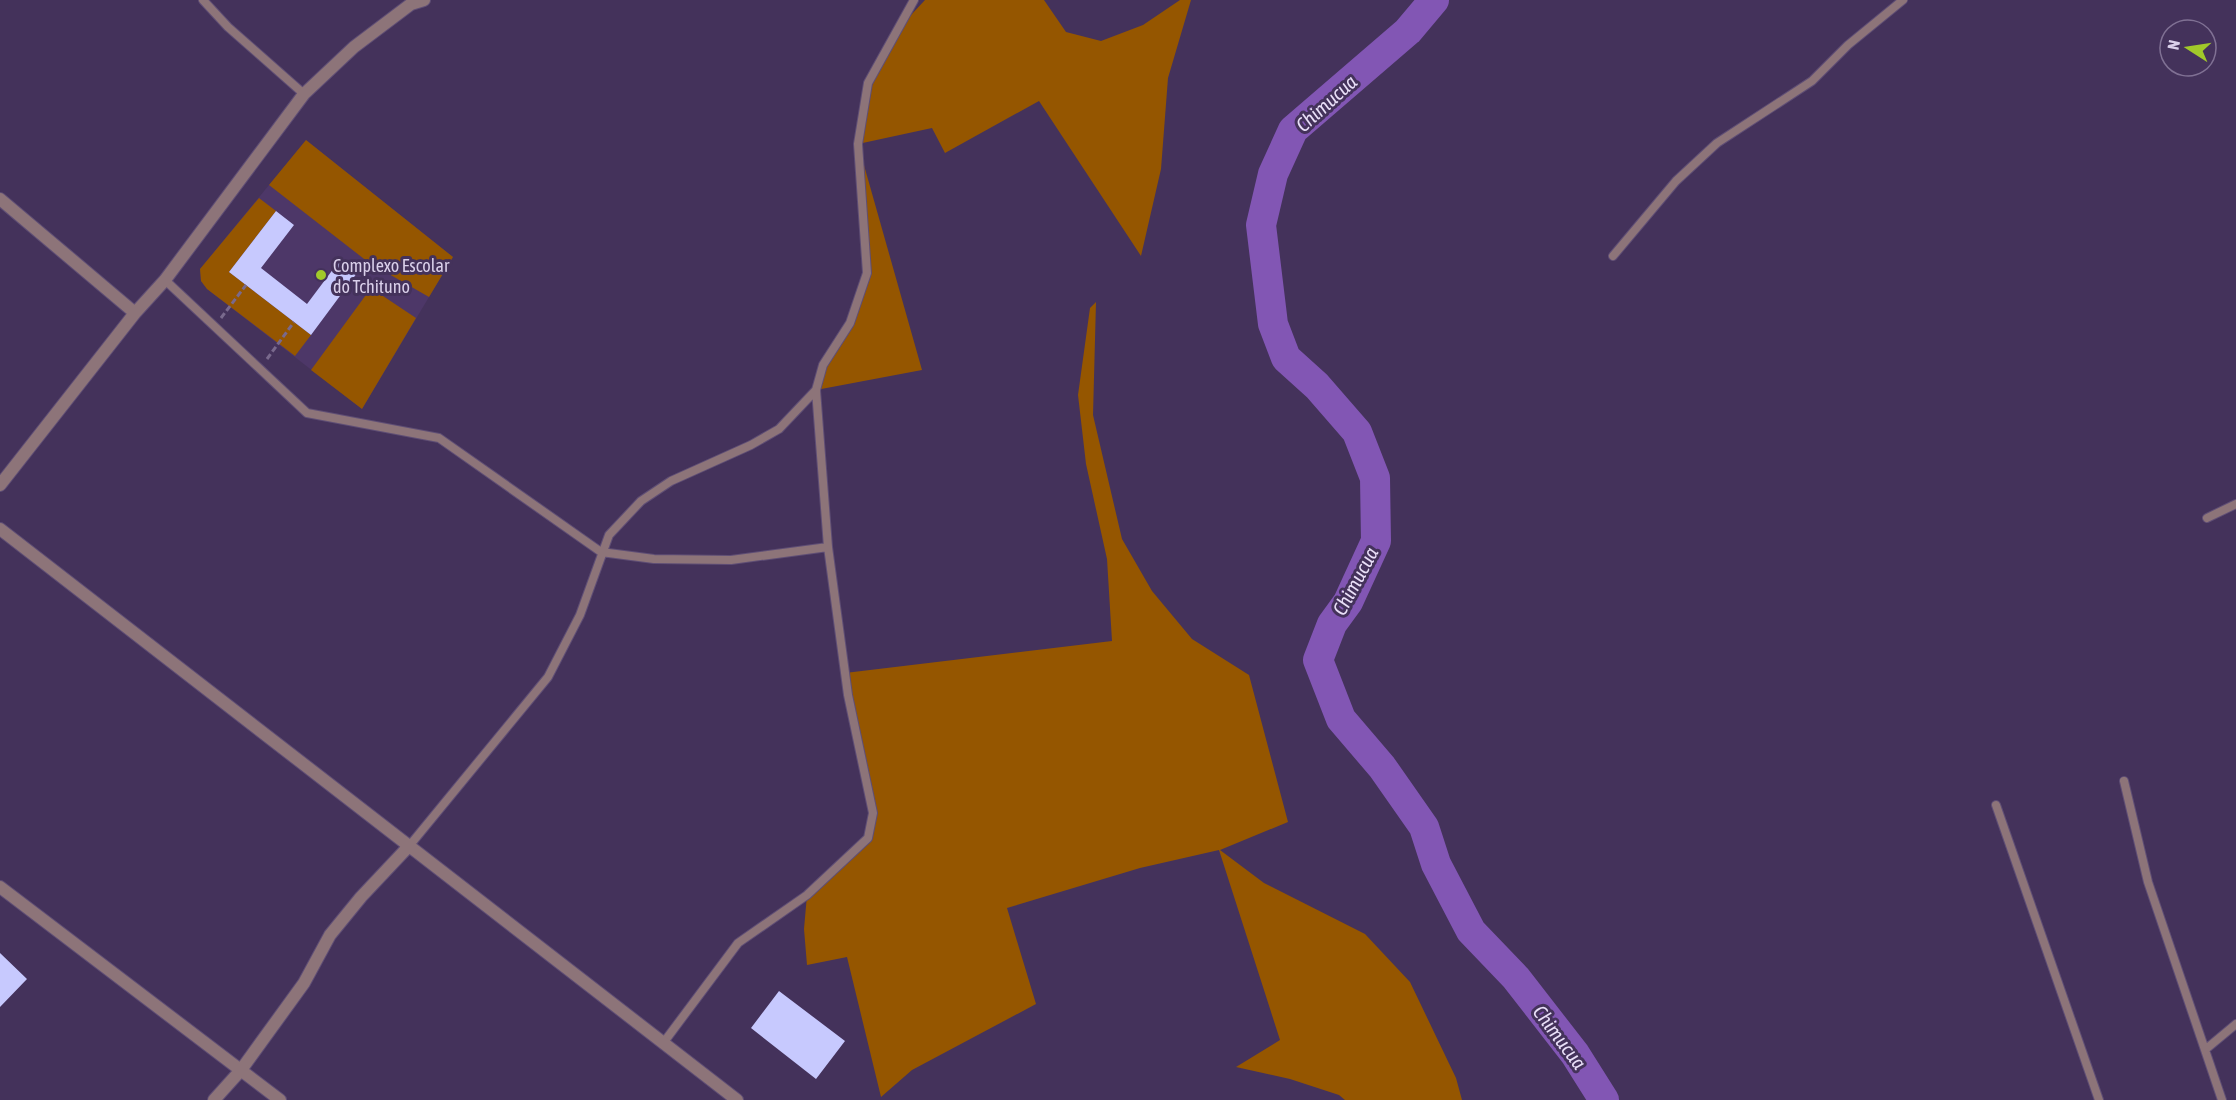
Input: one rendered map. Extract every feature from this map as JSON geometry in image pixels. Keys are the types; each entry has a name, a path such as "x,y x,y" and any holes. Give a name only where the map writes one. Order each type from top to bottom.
{"street":[{"path":"0,485 57,416 135,313 165,280 304,94 354,47 411,4 424,0"},
{"path":"0,199 135,313"},
{"path":"0,529 737,1100"},
{"path":"214,1100 241,1070 304,983 330,935 361,897 410,845"},
{"path":"0,887 280,1100"}],"lane":[{"path":"203,0 228,27 304,94"},
{"path":"664,1042 738,943 807,895 868,838 873,813 848,696 828,547 816,390 823,365 850,323 867,273 858,144 868,83 914,0"},
{"path":"1613,256 1676,181 1717,143 1812,81 1848,45 1903,0"},
{"path":"165,280 307,413 440,438 601,552 654,559 731,560 828,547"},
{"path":"410,845 548,677 580,615 609,535 641,501 671,481 751,445 779,429 816,390"},
{"path":"2207,518 2236,504"},
{"path":"2124,781 2148,882 2222,1100"},
{"path":"1996,805 2098,1100"},
{"path":"2206,1049 2236,1024"}],"path":[{"path":"214,326 246,285"},
{"path":"260,369 294,322"}],"shaded area":[{"path":"925,0 1044,0 1066,32 1101,41 1143,25 1180,0 1191,0 1168,78 1161,169 1141,256 1039,101 945,153 932,128 858,144 868,83 897,30"},
{"name":"Complexo Escolar do Tchituno","path":"306,140 453,257 362,409 207,289 201,281 200,269"},
{"path":"306,140 453,257 429,297 368,262 269,185"},
{"path":"858,144 922,370 816,390 823,365 850,323 867,273"},
{"path":"259,198 276,211 229,272 311,335 295,356 207,289 201,281 200,269"},
{"path":"371,288 416,318 362,409 311,370"},
{"path":"1096,302 1093,415 1122,539 1152,591 1192,639 1249,675 1288,822 1220,850 1264,883 1365,934 1410,982 1456,1078 1462,1100 1345,1100 1339,1095 1290,1079 1236,1067 1280,1040 1219,850 1140,868 1007,908 1036,1004 912,1070 881,1097 847,957 807,965 804,929 807,895 868,838 873,814 845,673 1112,641 1107,559 1086,464 1078,395 1090,308"}],"building":[{"path":"276,211 294,225 261,268 307,304 340,260 357,273 311,335 229,272"},
{"path":"0,953 27,979 0,1007"},
{"path":"779,991 845,1041 816,1079 751,1028"}],"waterway":[{"name":"Chimucua","path":"1434,0 1408,31 1293,130 1273,174 1261,225 1273,324 1286,358 1317,386 1357,432 1375,478 1376,541 1348,602 1332,624 1318,660 1341,719 1382,767 1424,827 1436,864 1471,931 1516,978 1575,1054 1604,1100"}],"place":[{"name":"Complexo Escolar do Tchituno","path":"321,275"}]}
